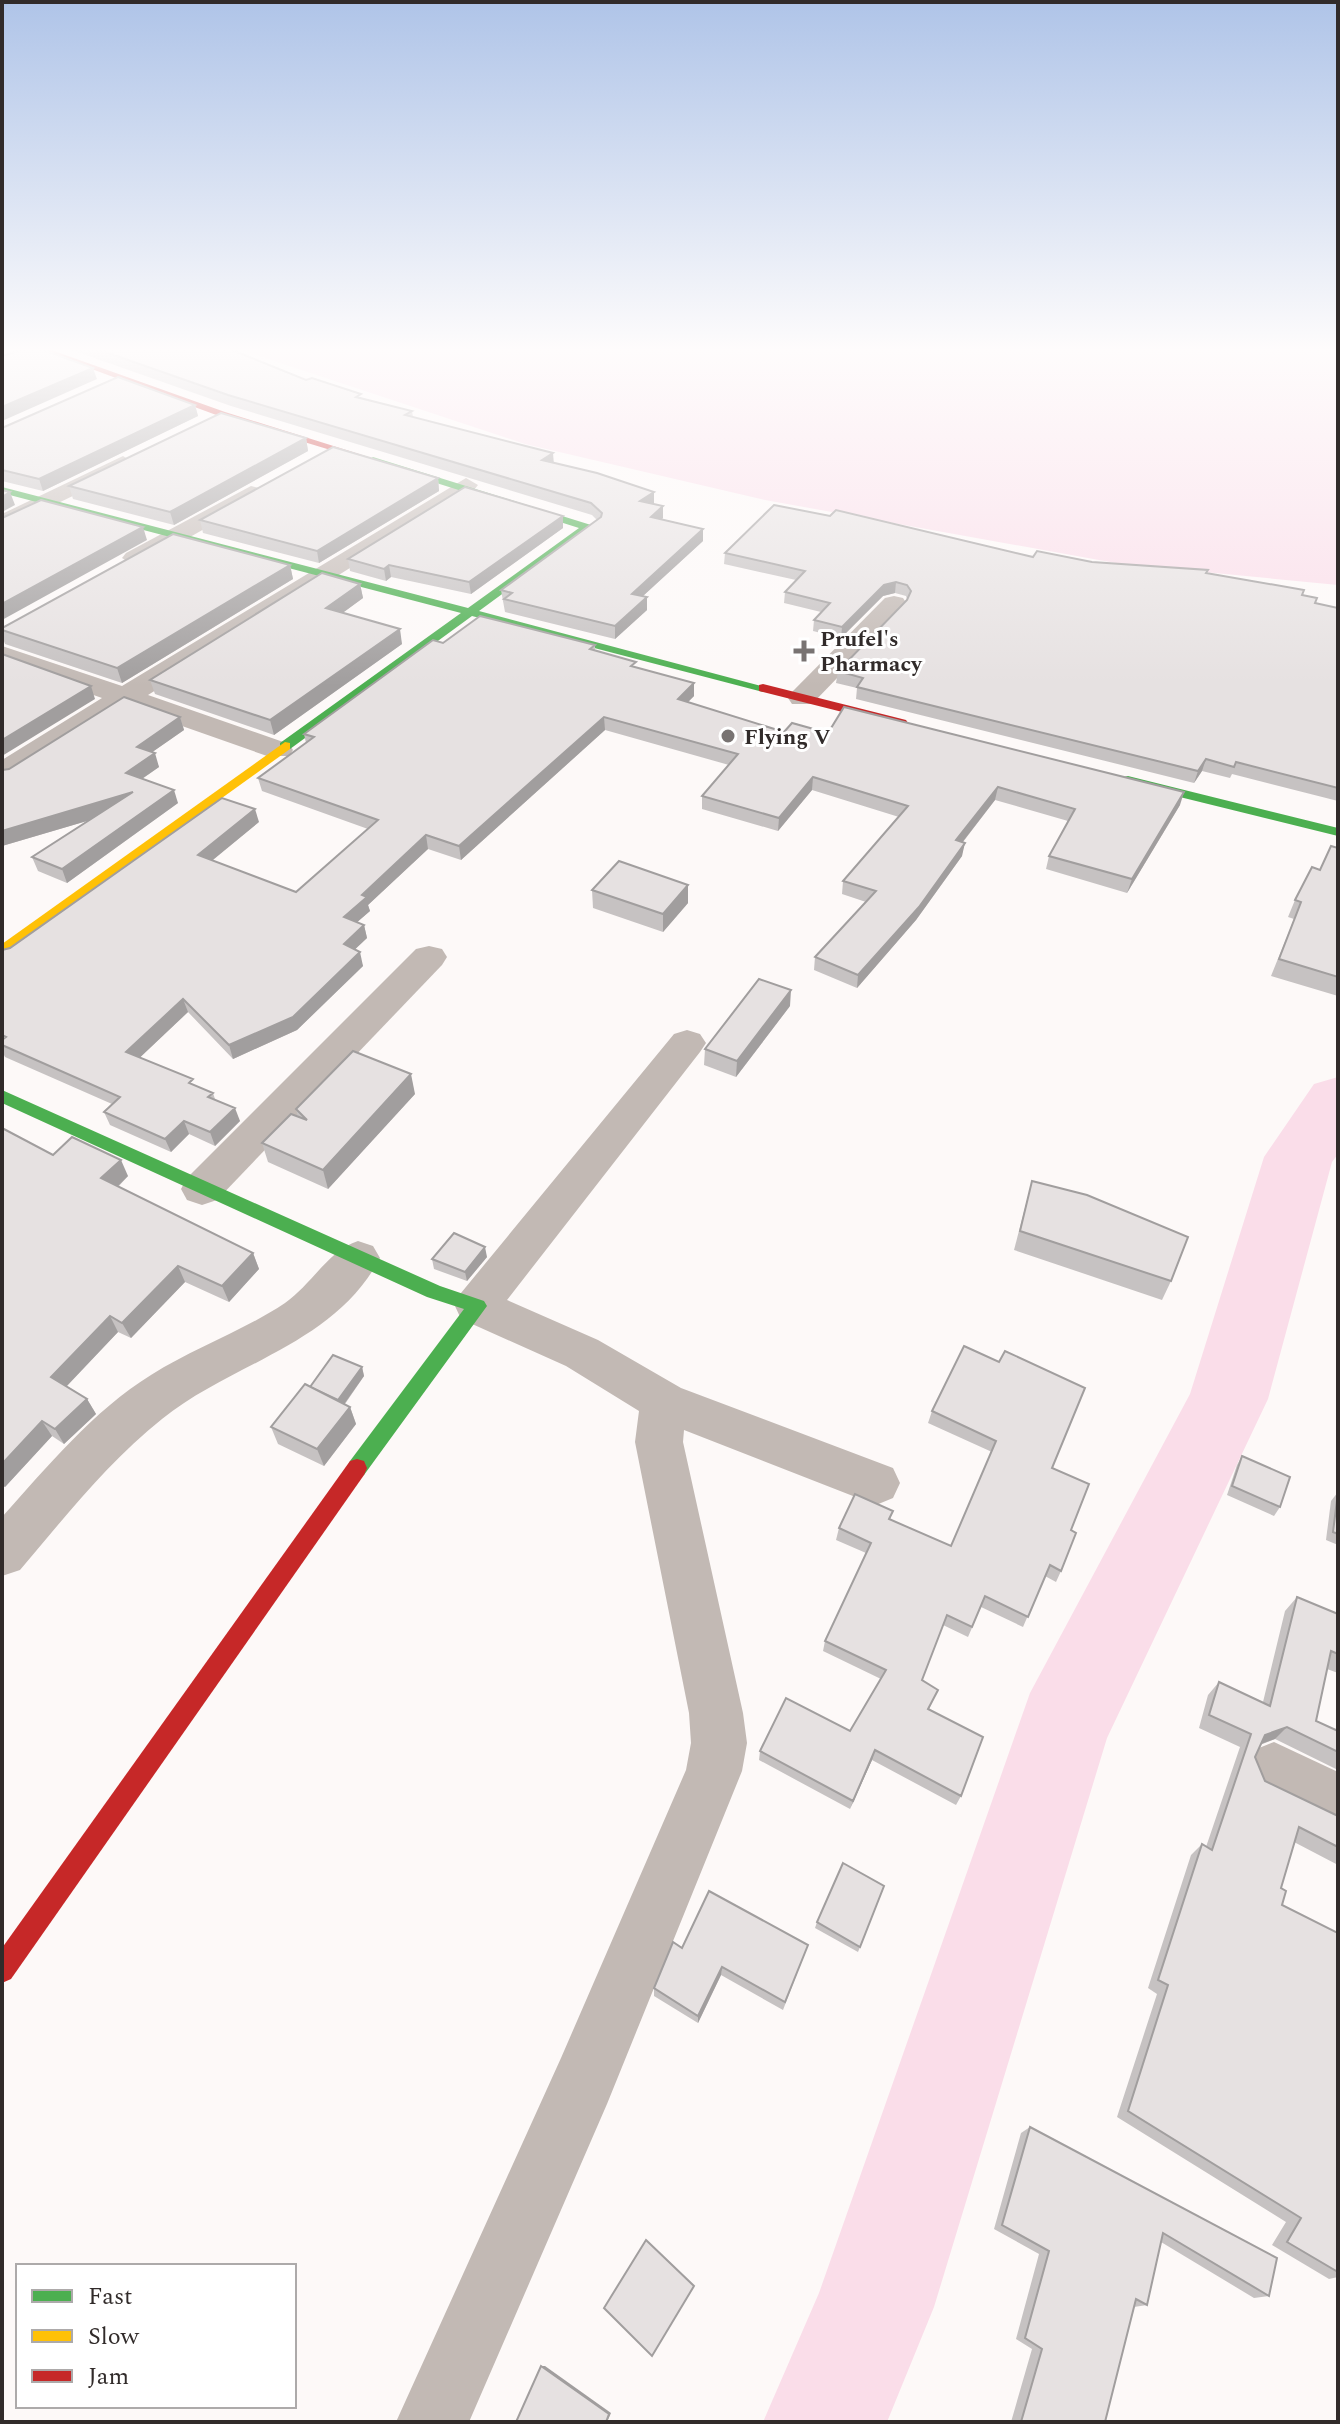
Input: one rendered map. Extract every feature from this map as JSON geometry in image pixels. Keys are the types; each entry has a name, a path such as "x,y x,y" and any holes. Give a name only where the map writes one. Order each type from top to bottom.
{"street":[{"path":"2,523 128,460"},
{"path":"305,463 310,460"},
{"path":"2,951 587,527 466,485 376,460"},
{"path":"119,567 278,478"},
{"path":"2,773 466,485"},
{"path":"2,490 468,614 925,729"},
{"path":"802,698 894,604"},
{"path":"2,654 278,750"},
{"path":"1108,775 1338,832"},
{"path":"202,1189 429,957"},
{"path":"2,1970 297,1549 477,1306 687,1043"},
{"path":"2,1096 434,1292 477,1306 582,1353 664,1402 876,1483"},
{"path":"2,1553 97,1448 146,1404 198,1368 279,1329 321,1300 358,1258"},
{"path":"432,2422 584,2081 714,1771 719,1743 716,1713 659,1442 664,1402"},
{"path":"1274,1770 1338,1802"}],"shaded area":[{"path":"594,460 1338,460 1338,585 1121,564 765,500"}],"building":[{"path":"2,460 79,460 39,479 2,470"},
{"path":"123,460 265,460 170,512 69,486"},
{"path":"309,460 377,460 438,478 317,551 200,520"},
{"path":"447,460 543,460 597,473 654,492 640,501 663,506 651,517 703,529 632,594 647,597 615,626 504,599 512,593 501,590 601,517 602,513 591,503"},
{"path":"465,487 563,516 469,582 389,565 384,569 348,559"},
{"path":"41,500 143,527 2,604 2,518"},
{"path":"774,505 830,516 836,510 1033,557 1037,551 1092,562 1208,570 1206,573 1304,590 1302,595 1317,598 1315,603 1338,608 1338,788 1236,762 1234,767 1206,759 1198,771 857,687 863,678 838,671 907,600 911,591 907,585 896,582 884,585 842,627 814,620 830,603 785,592 805,571 725,553"},
{"path":"173,534 290,565 117,668 2,630 2,628"},
{"path":"322,573 360,584 326,608 400,629 270,720 150,680"},
{"path":"480,616 595,645 590,649 636,662 631,666 694,683 678,699 784,732 792,723 828,733 844,707 1184,792 1132,879 1049,856 1075,809 998,787 956,840 965,843 919,907 858,975 815,957 876,891 843,881 908,806 813,777 779,818 702,796 738,754 604,717 459,846 426,835 362,895 367,897 344,917 364,925 344,944 360,952 293,1017 229,1045 183,999 126,1052 193,1079 189,1083 213,1093 208,1097 235,1108 210,1132 184,1121 165,1139 104,1112 120,1097 2,1045 6,1037 2,1035 2,950 10,948 222,798 255,809 198,855 296,892 378,820 258,778 314,737 304,734 433,640 443,643"},
{"path":"2,654 91,686 2,740"},
{"path":"124,697 180,717 137,747 155,753 126,773 174,790 62,869 32,857 133,792 2,831 2,770 9,769"},
{"path":"1331,846 1338,848 1338,977 1279,959 1301,902 1295,900 1312,867 1320,870"},
{"path":"619,861 688,885 663,914 592,890"},
{"path":"759,979 791,990 737,1061 705,1049"},
{"path":"353,1051 411,1074 323,1170 262,1143 291,1114 307,1120 296,1109"},
{"path":"2,1128 53,1155 72,1137 121,1160 101,1178 253,1253 222,1286 178,1266 122,1323 110,1316 51,1377 87,1399 55,1429 42,1421 2,1464"},
{"path":"1032,1181 1087,1195 1188,1237 1171,1281 1020,1231"},
{"path":"454,1233 485,1247 465,1272 432,1259"},
{"path":"964,1346 999,1362 1005,1351 1085,1388 1052,1468 1089,1484 1071,1530 1076,1533 1061,1571 1050,1565 1028,1617 985,1596 972,1627 947,1615 922,1680 938,1690 928,1709 983,1737 961,1796 875,1750 853,1801 760,1751 786,1698 850,1731 886,1670 825,1641 871,1543 839,1528 855,1494 893,1511 889,1519 951,1546 996,1441 932,1411"},
{"path":"333,1355 362,1367 338,1400 310,1387"},
{"path":"305,1384 350,1407 317,1449 271,1427"},
{"path":"1242,1456 1290,1477 1280,1507 1232,1486"},
{"path":"1338,1492 1338,1534 1333,1532"},
{"path":"1297,1597 1338,1614 1338,1654 1331,1651 1316,1721 1338,1731 1338,1752 1287,1727 1265,1735 1255,1757 1265,1781 1338,1816 1338,1847 1299,1827 1281,1888 1286,1891 1282,1905 1338,1933 1338,2272 1287,2242 1301,2218 1128,2111 1168,1985 1158,1980 1202,1844 1212,1850 1251,1734 1209,1715 1219,1682 1270,1706"},
{"path":"843,1863 884,1886 860,1947 817,1922"},
{"path":"709,1891 808,1945 785,2002 722,1967 698,2016 654,1988 673,1942 682,1948"},
{"path":"1030,2127 1277,2258 1269,2296 1163,2233 1147,2305 1136,2299 1105,2422 1021,2422 1042,2349 1025,2338 1049,2251 1002,2225"},
{"path":"646,2240 694,2286 652,2356 604,2308"},
{"path":"541,2366 609,2414 606,2422 516,2422"}],"waterway":[{"path":"825,2422 874,2307 1063,1726 1228,1399 1299,1157 1338,1101"}],"traffic: fast":[{"path":"285,746 587,527 373,460"},
{"path":"2,490 763,688"},
{"path":"1128,780 1338,832"},
{"path":"2,1096 434,1292 477,1306 357,1468"}],"traffic: slow":[{"path":"2,951 285,746"}],"traffic: jam":[{"path":"763,688 902,723"},
{"path":"2,1970 357,1468"}],"place":[{"name":"Prufel's Pharmacy","path":"804,651"},
{"name":"Flying V","path":"728,736"}]}
